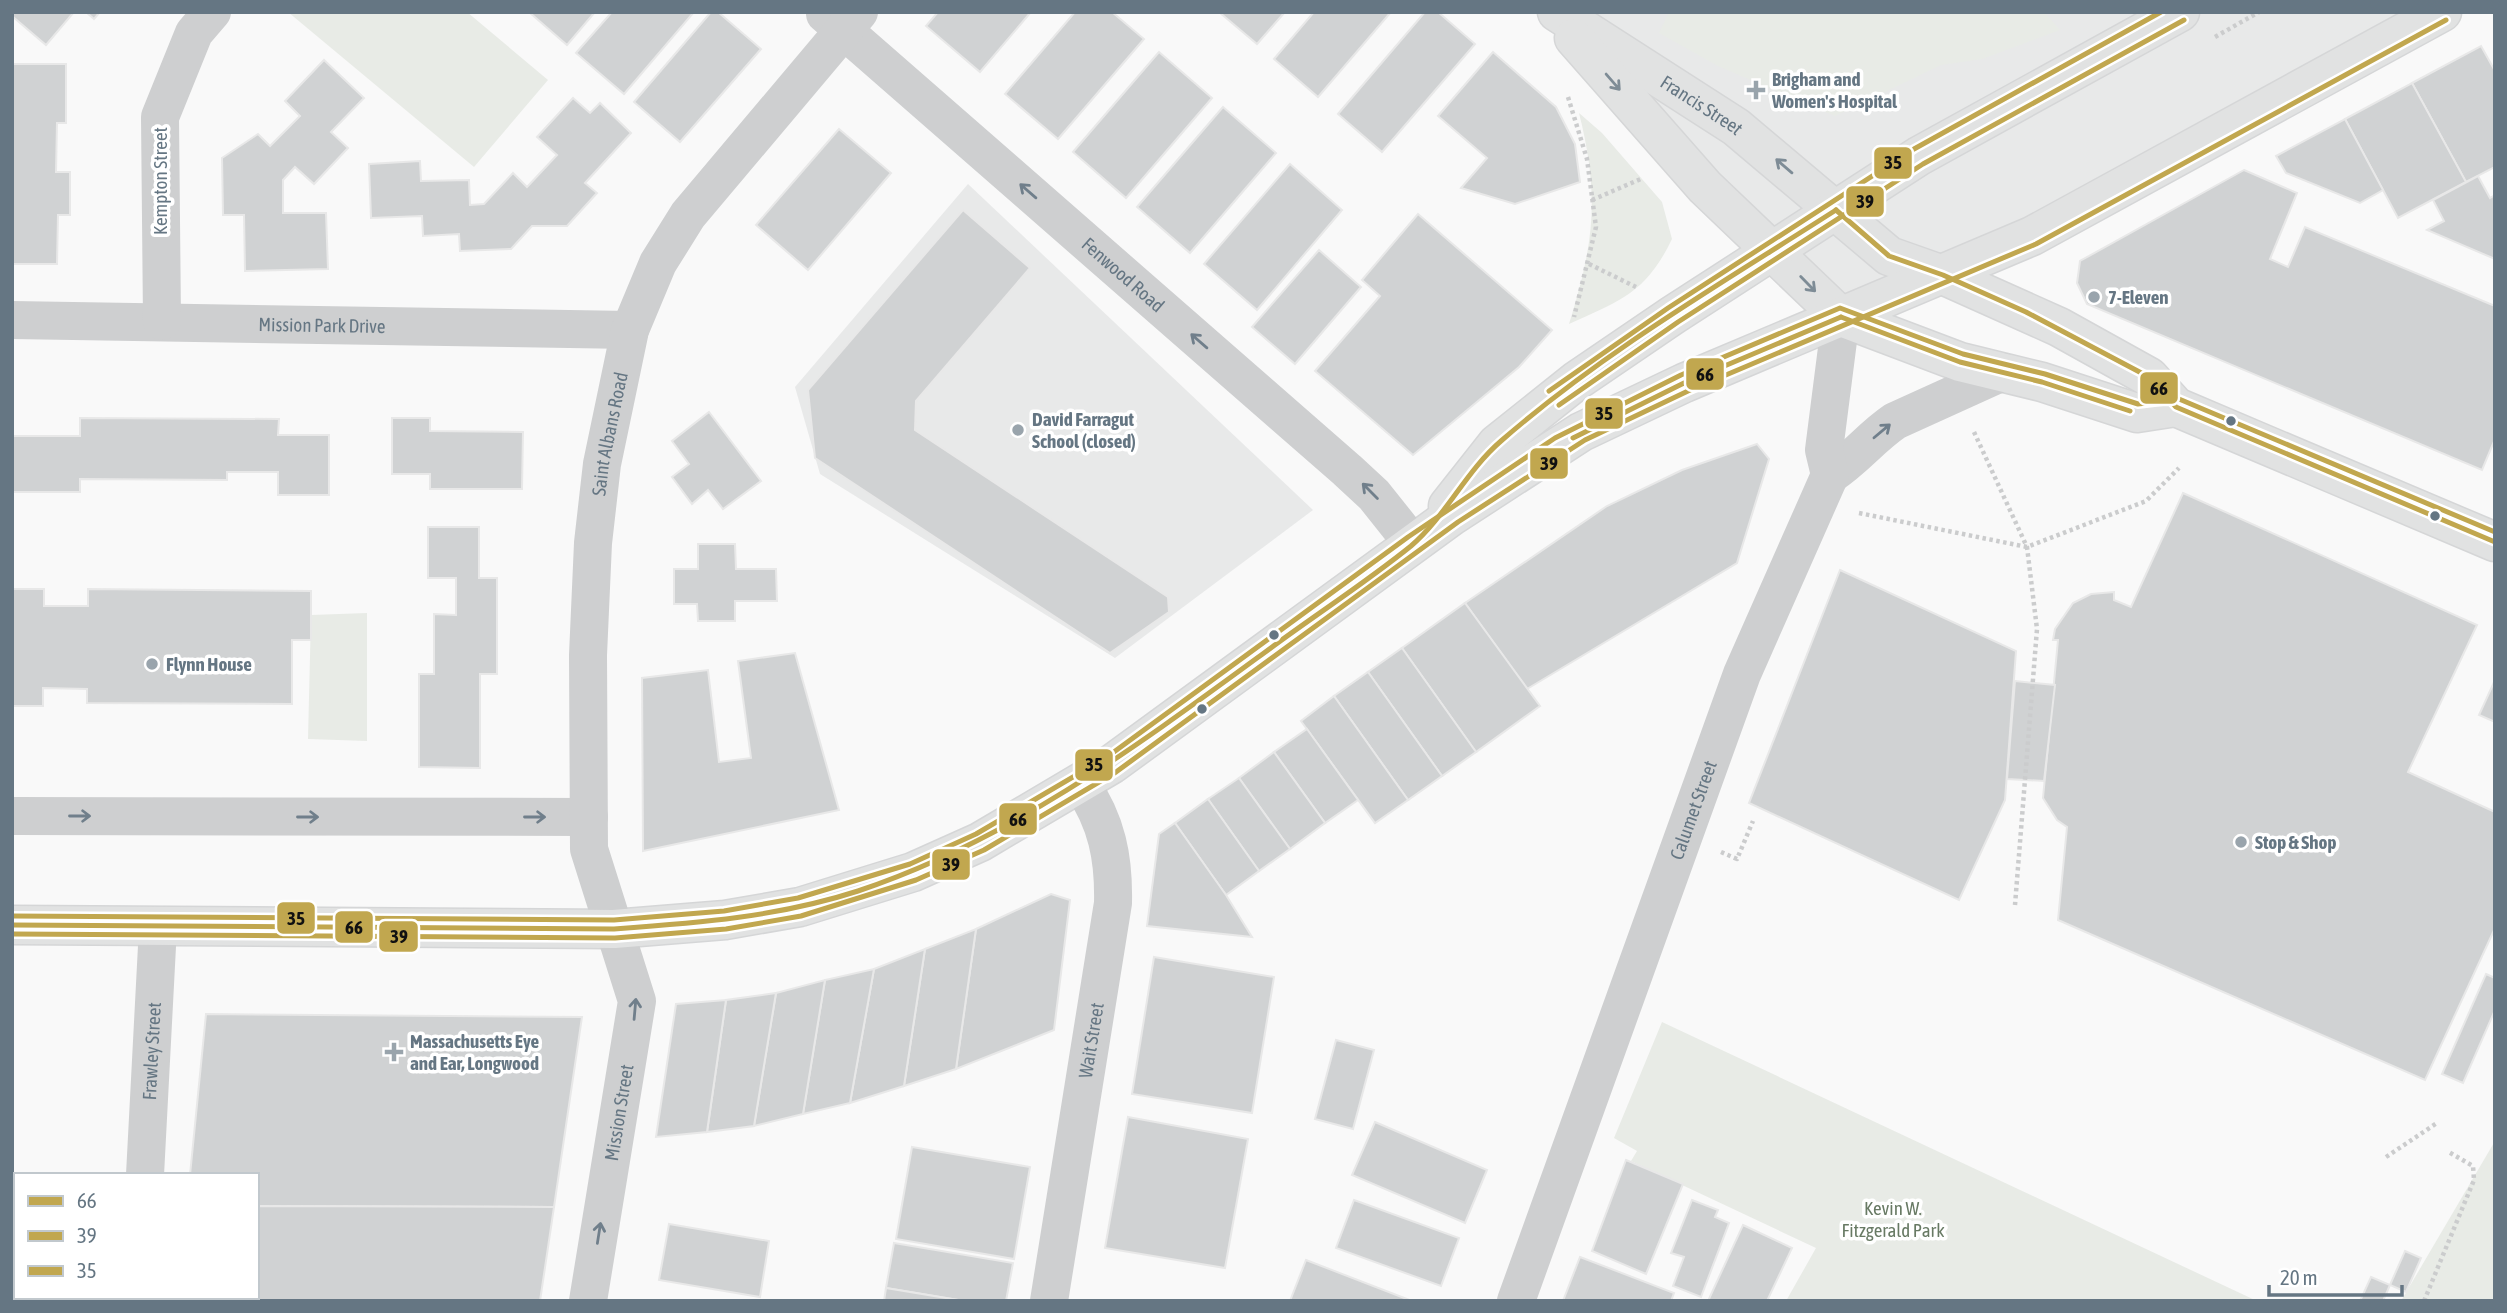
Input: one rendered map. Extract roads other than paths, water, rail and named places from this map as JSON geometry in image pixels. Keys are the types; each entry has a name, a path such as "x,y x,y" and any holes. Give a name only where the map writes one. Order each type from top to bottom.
{"main road":[{"name":"Francis Street","path":"1554,12 1736,127 1889,256 1943,275 2059,327 2149,377 2176,407"},
{"name":"Francis Street","path":"1554,12 1690,170 1841,317"},
{"path":"1413,544 1454,499 1497,444 1576,381 1919,156 2180,12"},
{"path":"12,925 614,929 725,920 800,907 849,893 948,858 1081,784 1413,544 1581,432 1684,383 2032,236 2442,12"},
{"path":"1841,317 1960,362 2003,372 2137,413 2176,407 2495,542"}],"street":[{"name":"Kempton Street","path":"162,321 160,117 194,33 212,12"},
{"name":"Saint Albans Road","path":"614,929 589,849 589,619 593,543 602,464 630,330 658,263 688,215 842,18"},
{"name":"Fenwood Road","path":"842,18 1347,470 1374,495 1413,544"},
{"path":"1841,317 1824,450 1830,475 1855,459 1879,432 1895,421 2003,372"},
{"name":"Mission Park Drive","path":"12,320 630,330"},
{"name":"Calumet Street","path":"1516,1301 1742,674 1830,475"},
{"name":"Wait Street","path":"1049,1301 1113,903 1113,855 1098,812 1081,784"},
{"path":"12,816 589,817"},
{"name":"Frawley Street","path":"145,1173 158,927"},
{"name":"Mission Street","path":"588,1301 638,1001 614,929"}],"place":[{"name":"Brigham and Women's Hospital","path":"1756,90"},
{"name":"7-Eleven","path":"2094,297"},
{"name":"David Farragut School (closed)","path":"1018,430"},
{"name":"Flynn House","path":"152,664"},
{"name":"Stop & Shop","path":"2241,842"},
{"name":"Massachusetts Eye and Ear, Longwood","path":"394,1052"}],"park label":[{"name":"Kevin W. Fitzgerald Park","path":"1893,1219"}]}
